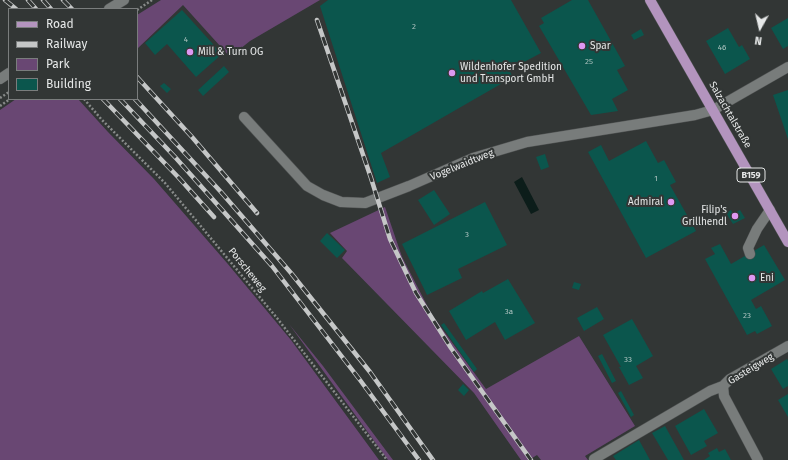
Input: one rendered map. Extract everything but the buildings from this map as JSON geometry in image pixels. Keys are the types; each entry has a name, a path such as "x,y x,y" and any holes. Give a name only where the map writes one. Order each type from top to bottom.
{"main road":[{"name":"Salzachtalstraße","path":"650,0 788,242"}],"street":[{"path":"111,8 124,0"},
{"name":"Vogelwaidtweg","path":"244,117 308,186 323,195 341,202 365,203 409,186 473,158 527,142 695,115 713,110 788,67"},
{"path":"750,254 748,248 757,229 770,210"},
{"name":"Gasteigweg","path":"758,460 724,396 723,386 730,379 788,346"},
{"path":"594,459 710,391 723,386"}],"path":[{"path":"138,9 152,0"},
{"path":"0,106 9,100"},
{"name":"Porscheweg","path":"85,100 102,120 165,183 277,318 387,460"}],"green space":[{"path":"161,0 320,0 250,41 230,57 183,5 138,48 138,14"},
{"path":"15,100 79,100 154,179 227,263 291,340 379,460 0,460 0,110"},
{"path":"385,207 402,257 432,315 486,389 579,336 635,426 585,456 588,460 541,460 537,455 529,460 521,460 474,393 342,258 347,251 330,233"},
{"path":"289,324 323,366 393,460 388,460"}],"shaded area":[{"path":"522,177 539,210 531,214 514,182"}],"railway":[{"path":"5,0 15,8"},
{"path":"28,0 35,8"},
{"path":"43,0 50,8"},
{"path":"63,0 71,8"},
{"path":"317,20 371,178 390,239 416,293 451,348 531,460"},
{"path":"138,78 192,137 257,213"},
{"path":"104,100 179,178 214,217"},
{"path":"121,100 175,157 272,266 360,380 419,460"},
{"path":"136,100 221,192 291,273 370,372 433,460"}],"place":[{"name":"Spar","path":"582,46"},
{"name":"Mill & Turn OG","path":"190,52"},
{"name":"Wildenhofer Spedition und Transport GmbH","path":"452,73"},
{"name":"Admiral","path":"671,202"},
{"name":"Filip's Grillhendl","path":"735,216"},
{"name":"Eni","path":"752,278"}]}
